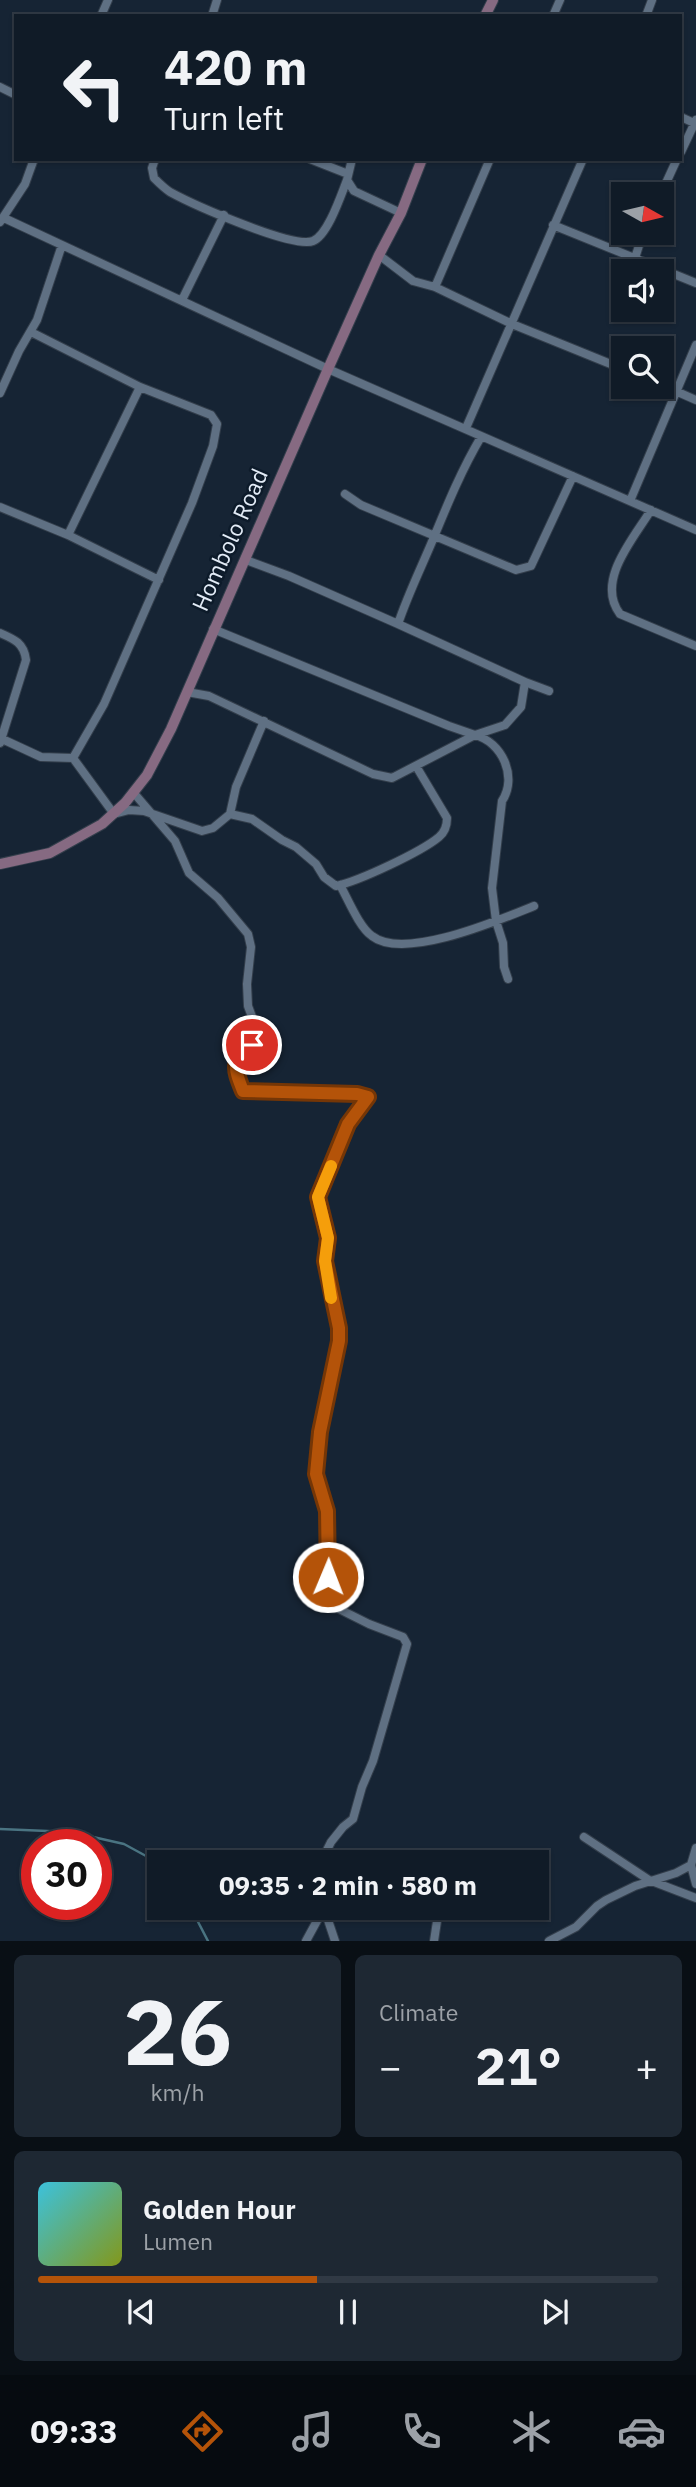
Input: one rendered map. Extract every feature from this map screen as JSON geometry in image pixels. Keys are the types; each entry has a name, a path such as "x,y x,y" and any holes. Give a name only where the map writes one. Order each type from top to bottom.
{"street":[{"path":"682,150 695,122"},
{"path":"33,161 25,184 2,220 183,300 328,369 466,428 481,438 573,475 696,530"},
{"path":"154,161 152,168 154,177 170,191 292,242 303,243 313,242 328,225 351,161"},
{"path":"314,161 347,177 354,191 401,213"},
{"name":"Hombolo Road","path":"0,864 50,853 86,834 114,814 147,775 246,560 379,255 401,213 421,161"},
{"path":"435,287 489,161"},
{"path":"466,428 582,161"},
{"path":"666,182 676,161"},
{"path":"183,300 224,215"},
{"path":"553,225 696,283"},
{"path":"0,393 31,332 62,245"},
{"path":"635,258 639,245"},
{"path":"379,255 413,281 435,287 512,324 611,364"},
{"path":"0,633 23,646 26,660 1,740 41,757 67,760 72,758 104,704 159,580 209,458 217,424 211,415 140,387 31,332"},
{"path":"630,501 696,345"},
{"path":"68,535 140,387"},
{"path":"674,390 696,400"},
{"path":"398,624 467,460 481,438"},
{"path":"345,494 360,505 516,570 531,566 573,475"},
{"path":"0,507 68,535 159,580"},
{"path":"651,510 616,569 612,587 614,607 620,614 696,646"},
{"path":"246,560 289,576 549,691"},
{"path":"213,629 449,726 486,737 498,750 509,774 506,796 502,801 492,888 508,979"},
{"path":"187,692 209,696 373,774 392,778 475,734 505,725 521,706 525,682"},
{"path":"72,758 114,814 129,810 155,815 202,831 212,828 230,814 236,787 264,721"},
{"path":"230,814 252,819 296,847 316,864 324,877 336,886 340,885 374,872 441,836 447,825 447,818 416,766"},
{"path":"133,792 175,841 190,873 218,898 248,934 251,947 247,984 248,1006 258,1039 238,1057 236,1066 243,1091 357,1094 368,1097 348,1124 318,1197 328,1238 325,1261 339,1328 339,1341 320,1432 316,1474 327,1511 327,1594 330,1601 339,1609 369,1624 403,1637 407,1644 353,1819 343,1827 327,1850"},
{"path":"340,885 366,931 383,943 404,944 433,940 534,906"},
{"path":"584,1837 649,1880 696,1898"},
{"path":"695,1880 691,1865 696,1848"},
{"path":"549,1941 576,1927 606,1900 649,1880 676,1873 691,1865"},
{"path":"306,1941 317,1920"},
{"path":"328,1920 335,1941"},
{"path":"434,1941 437,1920"}],"waterway":[{"path":"0,1829 71,1832 124,1844 147,1858"},
{"path":"197,1920 208,1941"}],"slow traffic":[{"path":"331,1166 318,1197 328,1238 325,1261 331,1298"}],"route":[{"path":"252,1045 238,1057 236,1066 243,1091 357,1094 368,1097 348,1124 318,1197 328,1238 325,1261 339,1328 338,1353 320,1432 316,1474 327,1511 328,1577"}]}
